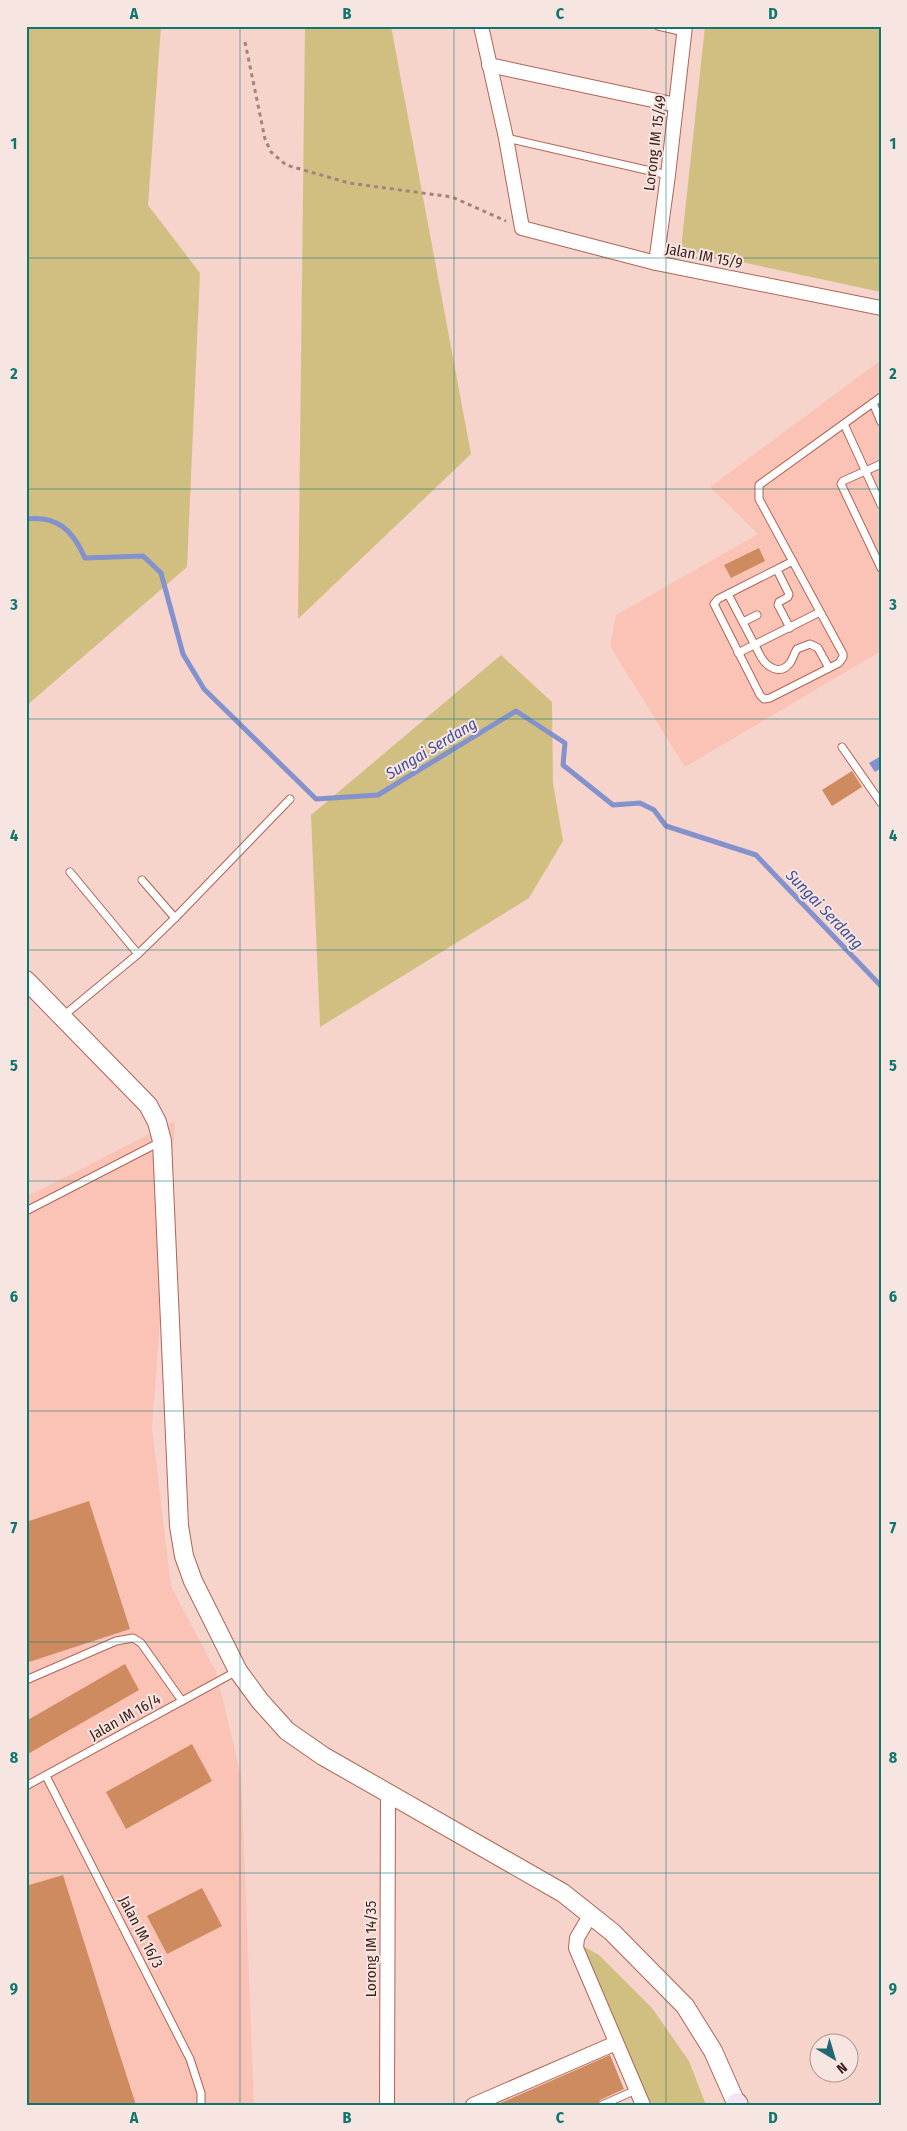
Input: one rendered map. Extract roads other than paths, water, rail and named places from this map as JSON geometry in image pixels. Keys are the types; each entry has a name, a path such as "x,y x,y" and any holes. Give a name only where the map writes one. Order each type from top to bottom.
{"street":[{"path":"481,26 506,138"},
{"name":"Lorong IM 15/49","path":"656,263 685,29"},
{"path":"489,65 676,105"},
{"name":"Jalan IM 15/9","path":"506,138 522,228 656,263 881,308"},
{"path":"26,980 148,1106 157,1122 162,1141 180,1526 184,1556 193,1582 238,1671 260,1701 287,1731 323,1756 563,1893 612,1932 685,2006 713,2051 737,2104"},
{"name":"Lorong IM 14/35","path":"387,2105 388,1792"},
{"path":"591,1914 576,1938 576,1948 642,2105"},
{"path":"473,2105 616,2043"}],"lane":[{"path":"658,26 685,29"},
{"path":"506,138 668,175"},
{"path":"793,561 728,594 716,601 714,607 760,696 764,699 770,698 829,668 839,662 843,654 793,561 759,499 758,485 881,397"},
{"path":"872,403 881,422"},
{"path":"844,424 881,505"},
{"path":"881,464 842,484 881,568"},
{"path":"776,570 789,594 778,605 790,628"},
{"path":"728,594 764,663 776,670 785,667 789,664 797,649 810,644 818,648 829,668"},
{"path":"738,653 820,612"},
{"path":"743,622 757,615"},
{"path":"842,747 881,803"},
{"path":"62,1017 138,954 176,918 290,798"},
{"path":"70,872 138,954"},
{"path":"142,880 176,918"},
{"path":"26,1212 162,1141"},
{"path":"26,1680 116,1641 133,1638 141,1642 182,1701"},
{"name":"Jalan IM 16/4","path":"26,1786 238,1671"},
{"name":"Jalan IM 16/3","path":"46,1776 190,2059 201,2093 201,2105"},
{"path":"602,2105 636,2090"}],"water":[{"path":"881,756 881,768 875,772 869,763"}],"waterway":[{"name":"Sungai Serdang","path":"26,519 37,518 56,522 75,540 85,558 143,556 161,573 183,654 204,689 316,799 378,795 516,711 565,743 563,765 613,805 640,803 654,810 666,826 756,855 881,986"}]}
